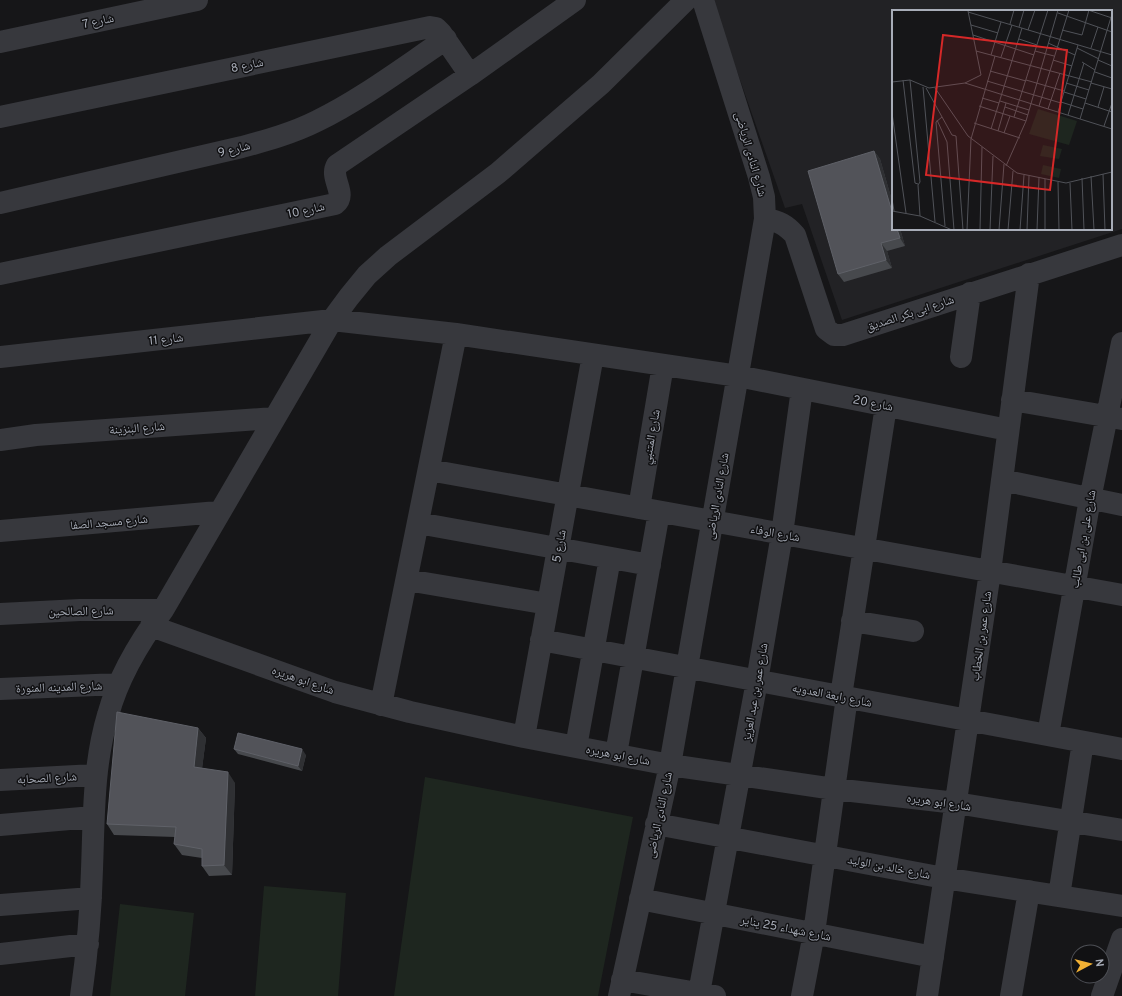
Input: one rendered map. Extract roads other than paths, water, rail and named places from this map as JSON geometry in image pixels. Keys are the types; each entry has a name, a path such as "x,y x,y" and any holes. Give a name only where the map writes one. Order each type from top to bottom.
{"street":[{"name":"شارع 7","path":"0,42 197,0"},
{"name":"شارع 10","path":"0,274 335,204 338,202 340,194 334,175 337,165 470,75 575,0"},
{"path":"81,996 88,944 91,898 95,775 108,714 119,684 218,512 332,320 367,275 388,256 498,173 601,84 686,0"},
{"name":"شارع النادى الرياضى","path":"621,988 670,764 765,219 764,197 759,177 703,0"},
{"name":"شارع 8","path":"0,117 430,27 436,28 446,39 470,75"},
{"name":"شارع 9","path":"0,203 280,137 318,121 446,39"},
{"name":"شارع ابى بكر الصديق","path":"765,219 777,220 787,226 795,235 826,329 834,335 843,335 1122,245"},
{"name":"شارع عمر بن الخطاب","path":"927,996 990,572 1029,274"},
{"path":"961,357 970,293"},
{"name":"شارع 11","path":"0,357 332,320 456,334 593,355"},
{"path":"381,705 456,334"},
{"name":"شارع على بن ابى طالب","path":"1048,735 1090,499 1114,418 1122,343"},
{"name":"شارع 20","path":"593,355 738,376 1008,430"},
{"name":"شارع 5","path":"524,737 593,355"},
{"name":"شارع المتنبي","path":"616,754 650,566 649,510 663,365"},
{"name":"شارع عمر بن عبد العزيز","path":"707,995 714,914 782,534 802,389"},
{"path":"1012,400 1114,418"},
{"path":"802,996 814,933 834,789 852,621 886,406"},
{"name":"شارع البنزينة","path":"0,440 36,435 274,418"},
{"name":"شارع الوفاء","path":"429,470 1122,595"},
{"path":"1002,480 1122,505"},
{"name":"شارع مسجد الصفا","path":"0,531 218,512"},
{"path":"418,523 650,566"},
{"path":"576,747 610,558"},
{"path":"407,580 548,604"},
{"name":"شارع الصالحين","path":"0,614 80,610 157,618"},
{"name":"شارع ابو هريره","path":"157,618 334,692 381,705 524,737 670,764 834,789 956,803 1122,830"},
{"path":"852,621 913,631"},
{"name":"شارع رابعة العدويه","path":"541,640 1122,749"},
{"name":"شارع المدينه المنورة","path":"0,689 119,684"},
{"path":"1059,896 1084,742"},
{"name":"شارع الصحابه","path":"0,780 95,775"},
{"path":"0,825 94,817"},
{"name":"شارع خالد بن الوليد","path":"656,824 944,878 1122,906"},
{"path":"1011,996 1029,891"},
{"path":"0,905 91,898"},
{"name":"شارع شهداء 25 يناير","path":"640,899 933,957"},
{"path":"1102,996 1122,939"},
{"path":"0,954 88,944"},
{"path":"621,988 707,995"}]}
